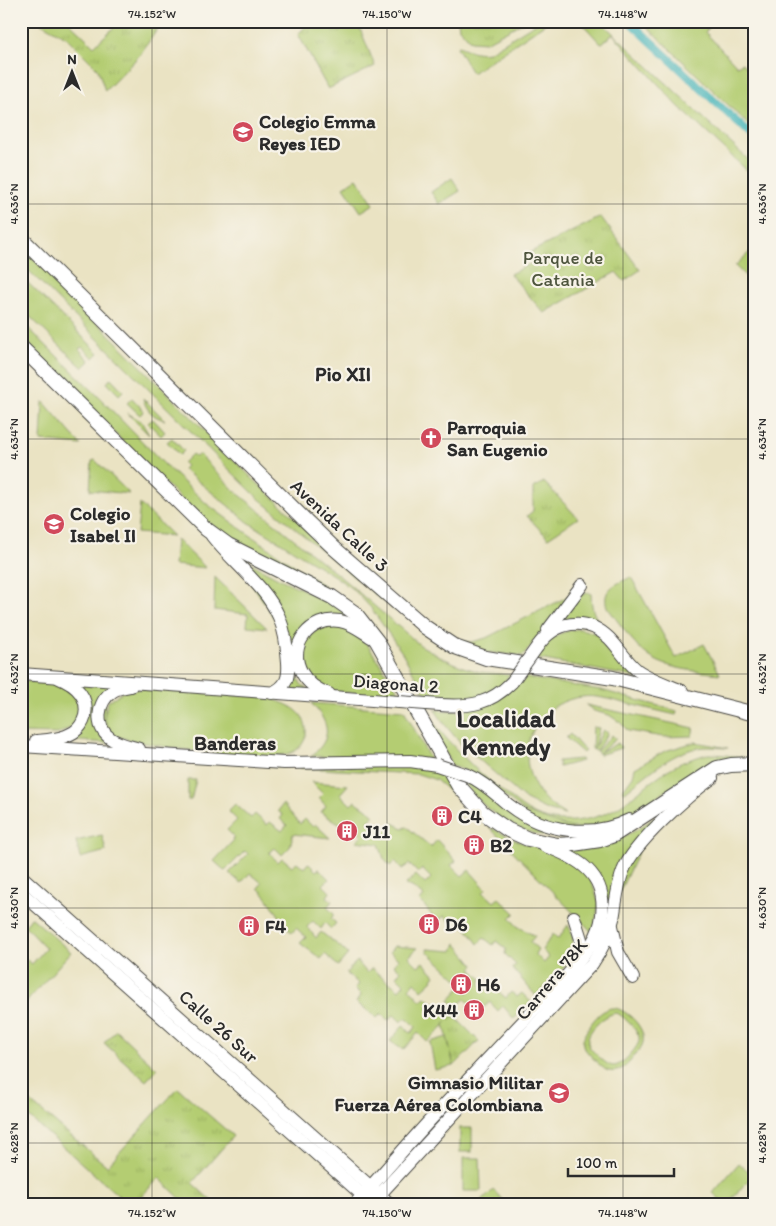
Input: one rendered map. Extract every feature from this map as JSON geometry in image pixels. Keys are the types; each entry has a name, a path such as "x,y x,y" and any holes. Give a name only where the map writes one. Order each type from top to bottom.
{"highway":[{"name":"Avenida Calle 3","path":"21,238 334,548 424,627 463,651 486,658 604,676 755,714"},
{"path":"21,346 206,528 228,545 344,604 363,621 377,641 458,785 482,812 508,830 528,839 558,845 594,841 622,831 710,772 731,765 755,764"}],"main road":[{"path":"206,528 265,595 278,616 284,635 288,677 283,687 272,693"},
{"path":"540,642 582,585"},
{"path":"336,697 315,687 302,673 296,655 303,635 314,625 322,622 340,621 357,628 377,641"},
{"name":"Diagonal 2","path":"21,674 459,706 479,703 494,697 512,682 540,642 551,630 564,625 578,623 605,634 638,670 709,703"},
{"path":"21,744 73,733 83,722 86,710 86,702 83,696 71,684 55,676"},
{"path":"151,684 122,687 113,691 106,697 100,707 100,723 107,734 116,741 137,749 166,756"},
{"path":"21,744 166,756 312,764 410,761 437,765 479,781 511,807 529,818 548,826 568,830 589,831 611,828 653,809"},
{"name":"Carrera 78K","path":"369,1199 592,964 600,953 612,922 623,871 634,851 691,795 731,765"},
{"name":"Carrera 78K","path":"369,1199 578,961 592,944 600,926 603,907 598,885 586,868 576,859 560,851 528,839"},
{"name":"Calle 26 Sur","path":"21,876 369,1199"},
{"name":"Calle 26 Sur","path":"21,892 369,1199 391,1205"},
{"path":"574,917 581,938 578,961"},
{"path":"612,922 617,950 633,978"}],"green space":[{"path":"30,21 68,21 94,46 121,21 163,21 139,56 105,91 98,69 66,37 39,22"},
{"path":"311,21 357,21 375,66 328,89 298,34"},
{"path":"458,21 525,21 486,42 471,41 459,28"},
{"path":"539,21 549,21 472,73 457,47 459,46 470,51 489,52"},
{"path":"580,21 600,21 755,166 755,178 677,105 613,34 601,44"},
{"path":"641,21 716,21 705,32 737,66 742,63 755,76 755,131"},
{"path":"357,178 374,204 361,212 344,187"},
{"path":"452,178 460,191 439,204 431,192"},
{"name":"Parque de Catania","path":"601,217 640,270 624,281 616,272 544,313 510,274 532,263 527,254"},
{"path":"21,246 252,478 395,611 257,497 21,263"},
{"path":"755,247 755,285 735,266"},
{"path":"21,276 99,353 94,358 82,347 79,349 90,361 83,368 21,308"},
{"path":"21,321 166,466 207,504 348,602 234,542 194,512 21,340"},
{"path":"111,378 123,391 119,395 107,383"},
{"path":"132,398 144,411 140,415 127,403"},
{"path":"143,398 165,420 151,412"},
{"path":"43,401 81,445 41,441"},
{"path":"127,413 141,421 149,435"},
{"path":"153,419 165,432 161,436 148,423"},
{"path":"172,438 184,451 180,455 167,442"},
{"path":"192,454 196,457 199,454 235,491 420,645 463,667 480,672 510,675 501,686 476,700 428,699 403,654 371,608 355,591 248,522 183,469 186,466 183,463"},
{"path":"95,460 130,494 90,490 92,461"},
{"path":"544,482 578,518 548,538 527,516 533,511 533,488"},
{"path":"140,504 173,536 137,533"},
{"path":"176,539 206,568 174,565"},
{"path":"232,553 280,579 335,604 350,618 320,618 304,627 294,671 301,684 310,692 287,690 290,642"},
{"path":"215,577 267,628 247,626 248,614 214,610"},
{"path":"631,577 676,658 704,644 720,674 666,665 650,657 638,647 607,607 606,601 606,595 612,587"},
{"path":"587,592 591,594 594,612 602,628 560,622 581,595"},
{"path":"571,595 523,656 485,652 457,641 472,642 486,638"},
{"path":"324,625 354,629 367,644 402,696 339,692 326,689 305,674 304,645 310,636"},
{"path":"581,629 597,634 640,678 534,658 554,637"},
{"path":"522,677 601,690 677,711 676,715 596,697 582,697 566,701 552,708 541,718 533,730 528,744 527,759 530,774 543,797 565,815 547,810 526,800 461,744 435,710 462,711"},
{"path":"21,681 61,684 69,688 82,707 76,725 58,734 21,733"},
{"path":"79,681 115,684 103,691 108,743 66,740 80,733 83,688"},
{"path":"143,689 265,697 287,705 299,713 306,725 306,734 302,744 293,752 259,758 165,747 111,735 104,717 108,701 126,690"},
{"path":"311,703 404,710 431,761 311,756 323,743 326,730 322,717"},
{"path":"586,705 694,728 692,736 663,737 628,731 621,723 609,715 594,711"},
{"path":"424,710 442,733 483,775 527,810 551,820 582,820 603,814 621,805 673,767 705,754 743,757 706,767 630,814 611,822 591,827 568,827 543,821 533,816 480,778 452,766"},
{"path":"593,727 599,728 594,749 603,730 608,733 596,751 592,749"},
{"path":"570,734 585,751 583,753 566,738"},
{"path":"612,735 616,739 599,753 618,743 621,748 599,755 597,751"},
{"path":"695,742 728,748 701,747 677,755 625,792 622,791 633,776 635,768 665,751"},
{"path":"581,759 582,761 559,767 558,761"},
{"path":"409,764 446,774 458,793 455,796 436,780 418,774 300,768"},
{"path":"461,778 478,785 500,803 587,834 551,836 536,834 519,828 491,811 474,795"},
{"path":"188,780 196,780 191,800 188,800"},
{"path":"311,782 348,785 340,794 351,805 355,801 374,815 368,822 375,827 373,831 380,838 393,823 403,828 407,827 431,847 437,840 456,861 451,865 462,876 469,870 486,889 483,892 494,902 499,898 515,913 510,918 517,926 535,936 530,942 538,949 535,954 544,963 549,957 542,950 553,934 558,939 568,925 573,946 566,964 536,996 512,968 516,965 505,954 506,949 496,941 493,945 484,938 478,944 468,930 456,919 451,922 444,916 437,922 420,901 424,896 412,887 405,885 416,875 425,884 431,878 422,869 418,873 409,864 402,869 395,861 390,866 384,859 379,844 356,841 362,835 351,825 347,828 321,812 326,806 319,798 323,794"},
{"path":"688,795 648,831 609,914 605,894 567,851 597,848 618,842 617,839 635,831"},
{"path":"235,804 251,818 255,814 267,825 270,822 282,831 287,825 280,819 283,815 278,811 283,804 300,824 305,819 313,827 315,824 330,838 293,834 290,847 282,855 275,848 269,853 278,862 282,858 292,866 297,862 304,868 308,863 316,871 319,869 329,879 323,885 330,892 327,897 332,901 327,907 334,914 331,919 336,923 331,929 325,923 321,929 313,921 307,927 316,938 321,932 348,954 338,966 325,954 321,959 300,943 306,937 296,928 292,933 287,928 258,888 262,883 250,873 241,883 229,873 248,854 245,851 225,871 214,861 233,841 234,837 227,830 237,820 228,811"},
{"path":"489,827 521,842 553,852 589,875 599,903 593,933"},
{"path":"102,835 106,851 80,858 76,841"},
{"path":"31,917 71,952 21,1008 21,955 32,964 46,948 25,926"},
{"path":"456,943 474,965 471,969 482,979 480,984 490,993 495,989 506,998 511,992 517,997 522,993 531,1002 514,1019 503,1006 498,1011 490,1002 484,1007 477,1000 472,1005 465,999 456,1006 449,1000 461,987 468,993 474,986 464,975 458,980 427,949 453,951"},
{"path":"394,946 417,948 409,957 418,966 423,962 435,975 433,980 422,990 415,982 409,988 421,1001 426,997 454,1016 427,1042 418,1033 403,1050 390,1041 403,1026 411,1033 416,1027 406,1018 401,1022 394,1015 388,1020 381,1014 377,1018 356,1002 361,995 355,989 359,984 346,973 357,961 367,973 372,968 399,990 404,984 396,976 401,971 394,965 398,959 390,952"},
{"path":"615,1008 627,1014 638,1024 642,1031 643,1044 624,1068 611,1071 600,1066 584,1047 583,1041 584,1036 597,1017 607,1009","holes":["617,1013 635,1030 639,1041 628,1057 619,1064 612,1066 592,1050 588,1039 597,1024 607,1016"]},
{"path":"454,1016 479,1041 454,1066 444,1024"},
{"path":"116,1030 157,1069 146,1081 104,1043"},
{"path":"447,1037 454,1066 435,1070 430,1042"},
{"path":"178,1088 233,1136 192,1183 216,1205 187,1205 159,1178 133,1205 129,1205 21,1110 21,1094 107,1166"},
{"path":"460,1128 472,1128 472,1152 460,1152"},
{"path":"463,1158 480,1158 481,1191 463,1191"},
{"path":"739,1163 753,1175 726,1205 713,1193"},
{"path":"493,1190 509,1205 486,1205 482,1201"}],"waterway":[{"path":"629,21 755,139"}],"place":[{"name":"Colegio Emma Reyes IED","path":"243,132"},
{"name":"Parroquia San Eugenio","path":"431,438"},
{"name":"Colegio Isabel II","path":"54,524"},
{"name":"C4","path":"442,816"},
{"name":"J11","path":"347,831"},
{"name":"B2","path":"474,845"},
{"name":"D6","path":"429,924"},
{"name":"F4","path":"249,926"},
{"name":"H6","path":"461,984"},
{"name":"K44","path":"474,1010"},
{"name":"Gimnasio Militar Fuerza Aérea Colombiana","path":"559,1093"}],"district":[{"name":"Pio XII","path":"343,374"},
{"name":"Localidad Kennedy","path":"506,733"},
{"name":"Banderas","path":"235,743"}]}
